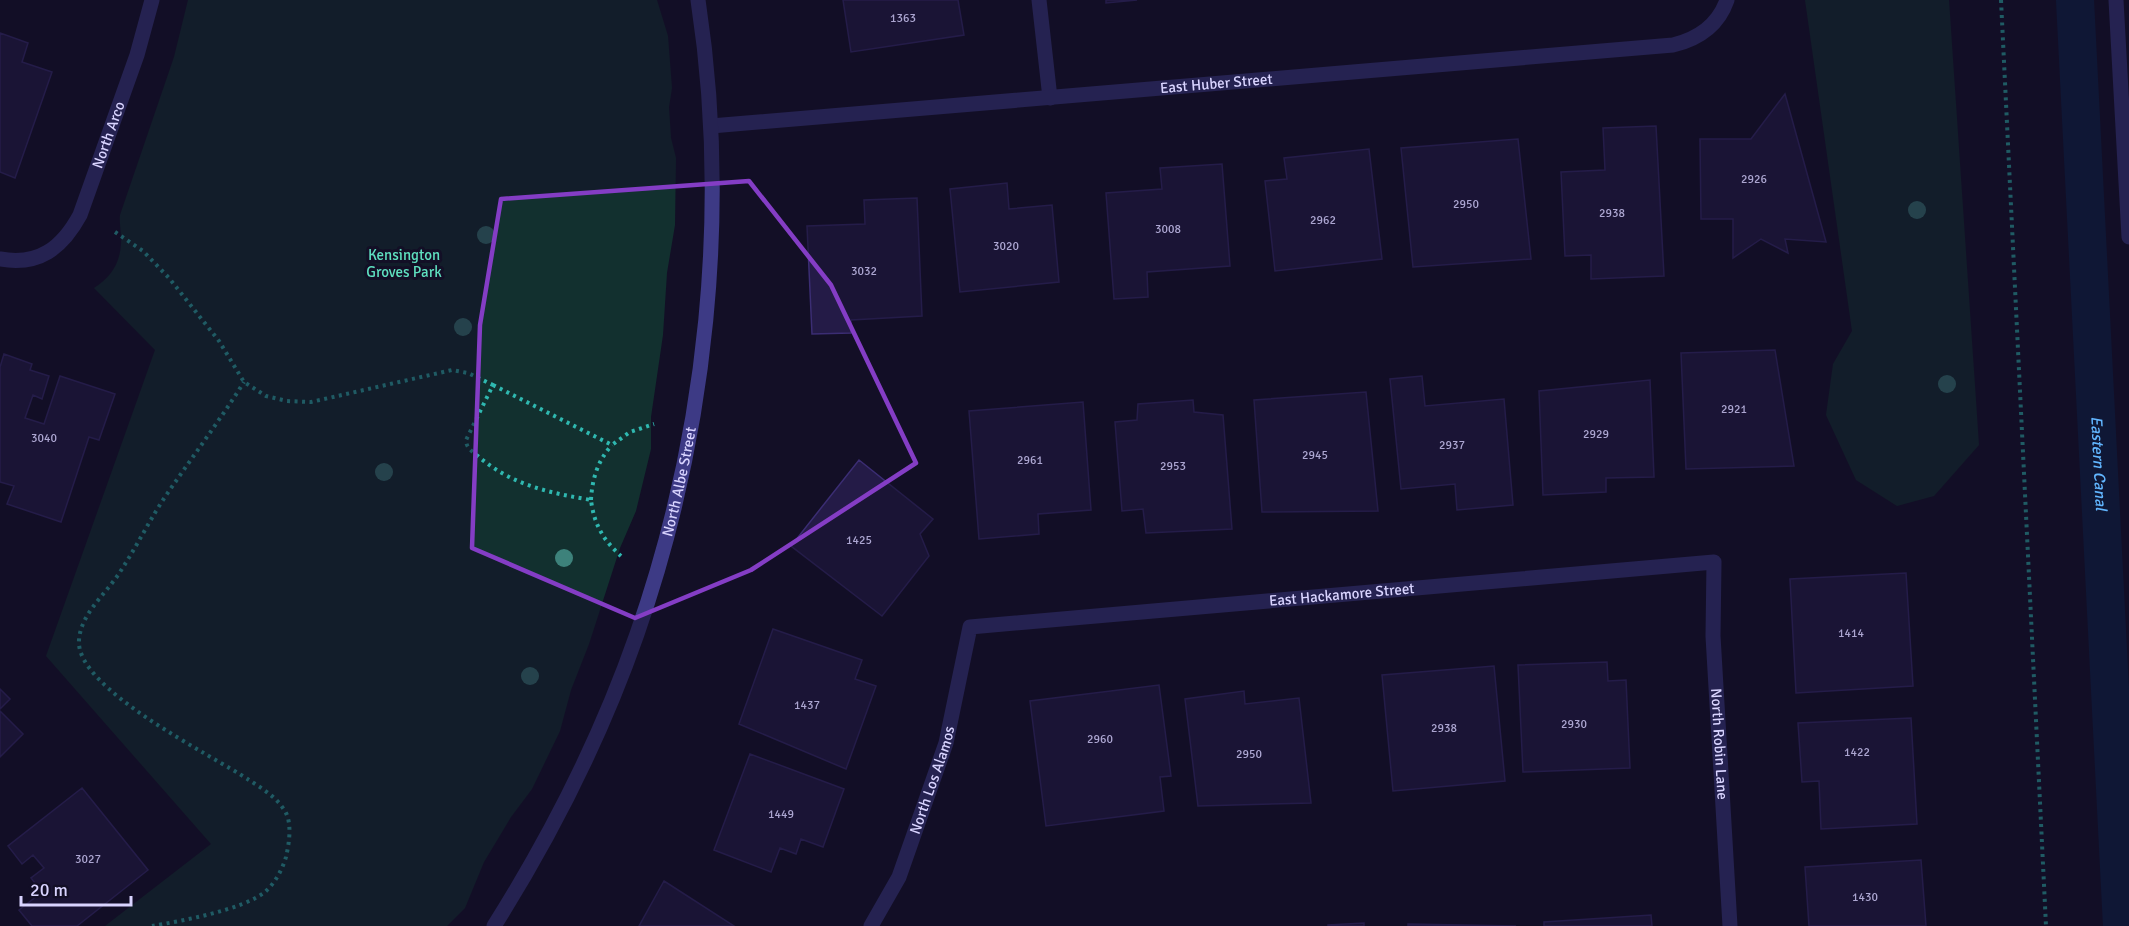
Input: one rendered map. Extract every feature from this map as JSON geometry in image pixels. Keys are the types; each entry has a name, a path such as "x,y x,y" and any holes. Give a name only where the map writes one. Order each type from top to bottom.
{"street":[{"name":"North Arco","path":"0,259 26,260 43,255 58,246 70,233 80,215 137,55 152,0"},
{"name":"North Albe Street","path":"494,926 538,852 596,736 637,634 666,538 688,436 704,331 712,228 711,126 698,0"},
{"path":"1039,0 1050,98"},
{"name":"East Huber Street","path":"711,126 1673,45 1687,42 1703,34 1716,21 1727,0"},
{"path":"2116,0 2129,237"},
{"name":"East Hackamore Street","path":"970,627 1714,562"},
{"name":"North Robin Lane","path":"1714,562 1713,636 1730,926"},
{"name":"North Los Alamos","path":"871,926 899,877 946,743 970,627"}],"path":[{"path":"2001,0 2046,926"},
{"path":"115,232 143,251 182,292 219,341 244,382 266,396 298,402 335,398 393,382 452,370 468,373 612,445"},
{"path":"152,926 229,908 264,892 276,880 284,866 288,849 287,814 277,800 232,768 165,729 117,696 87,668 78,642 88,613 114,582 168,494 212,433 244,382"},
{"path":"493,385 466,440 468,447 488,464 527,486 552,494 591,500"},
{"path":"621,555 599,531 591,500 591,486 596,471 612,445 640,427 654,424"}],"highlighted area":[{"path":"749,181 831,285 916,463 751,570 635,618 472,548 480,325 501,199"}],"green space":[{"name":"Kensington Groves Park","path":"188,0 657,0 668,36 672,88 669,107 671,138 676,158 675,225 667,273 663,335 651,417 651,449 636,511 620,548 589,644 571,690 560,731 532,789 511,817 484,862 465,908 447,926 105,926 211,844 46,656 155,350 94,288 105,280 119,258 120,215 174,57"},
{"path":"1805,0 1949,0 1979,445 1934,496 1897,506 1856,480 1826,415 1833,364 1852,331"}],"building":[{"path":"843,0 958,0 964,35 851,52"},
{"path":"1106,0 1137,0 1106,3"},
{"path":"0,33 28,43 22,62 52,72 15,178 0,172"},
{"path":"1785,94 1826,242 1785,239 1788,253 1761,239 1733,258 1733,219 1701,219 1700,139 1751,139"},
{"path":"1656,126 1664,276 1591,279 1591,255 1565,256 1561,172 1605,170 1603,128"},
{"path":"1518,139 1531,259 1413,267 1401,148"},
{"path":"1369,149 1382,259 1275,271 1265,181 1287,179 1284,158"},
{"path":"1222,164 1230,266 1147,272 1148,297 1114,299 1106,193 1162,189 1160,168"},
{"path":"1007,183 1009,209 1052,205 1059,282 960,292 950,189"},
{"path":"917,198 922,316 851,320 851,333 812,334 807,226 865,224 864,200"},
{"path":"1775,350 1794,466 1686,469 1681,353"},
{"path":"4,354 32,364 30,370 49,376 42,399 33,395 25,418 44,424 60,376 115,394 99,440 89,437 61,522 7,504 14,486 0,482 0,367"},
{"path":"1422,376 1425,406 1504,399 1513,505 1457,510 1455,484 1401,489 1390,379"},
{"path":"1650,380 1654,477 1606,478 1606,492 1543,495 1539,391"},
{"path":"1366,392 1378,511 1262,512 1254,400"},
{"path":"1193,400 1194,412 1223,415 1232,529 1146,533 1143,509 1122,511 1115,422 1137,420 1138,404"},
{"path":"1083,402 1091,510 1038,514 1039,534 979,539 969,411"},
{"path":"859,460 933,519 920,534 929,556 882,616 791,546"},
{"path":"1906,573 1913,686 1796,693 1790,579"},
{"path":"773,629 862,660 855,679 876,686 846,769 739,724"},
{"path":"1607,662 1608,681 1626,680 1630,768 1523,772 1518,665"},
{"path":"1494,666 1505,781 1393,791 1382,675"},
{"path":"1159,685 1171,776 1160,777 1164,811 1046,826 1030,701"},
{"path":"0,689 10,699 0,709"},
{"path":"1244,691 1245,704 1299,698 1311,803 1198,806 1185,699"},
{"path":"0,711 23,734 0,757"},
{"path":"1911,718 1917,824 1821,829 1819,781 1802,782 1798,723"},
{"path":"750,754 844,789 823,847 801,839 796,854 780,848 771,872 714,850"},
{"path":"82,788 148,870 77,926 32,926 19,910 42,892 31,878 44,868 33,855 22,864 8,846"},
{"path":"1921,860 1926,926 1809,926 1805,867"},
{"path":"664,881 734,926 639,926"},
{"path":"1651,915 1652,926 1544,926 1544,922"},
{"path":"1364,923 1364,926 1328,926 1328,925"},
{"path":"1408,924 1516,926 1408,926"}],"waterway":[{"name":"Eastern Canal","path":"2075,0 2122,926"}]}
